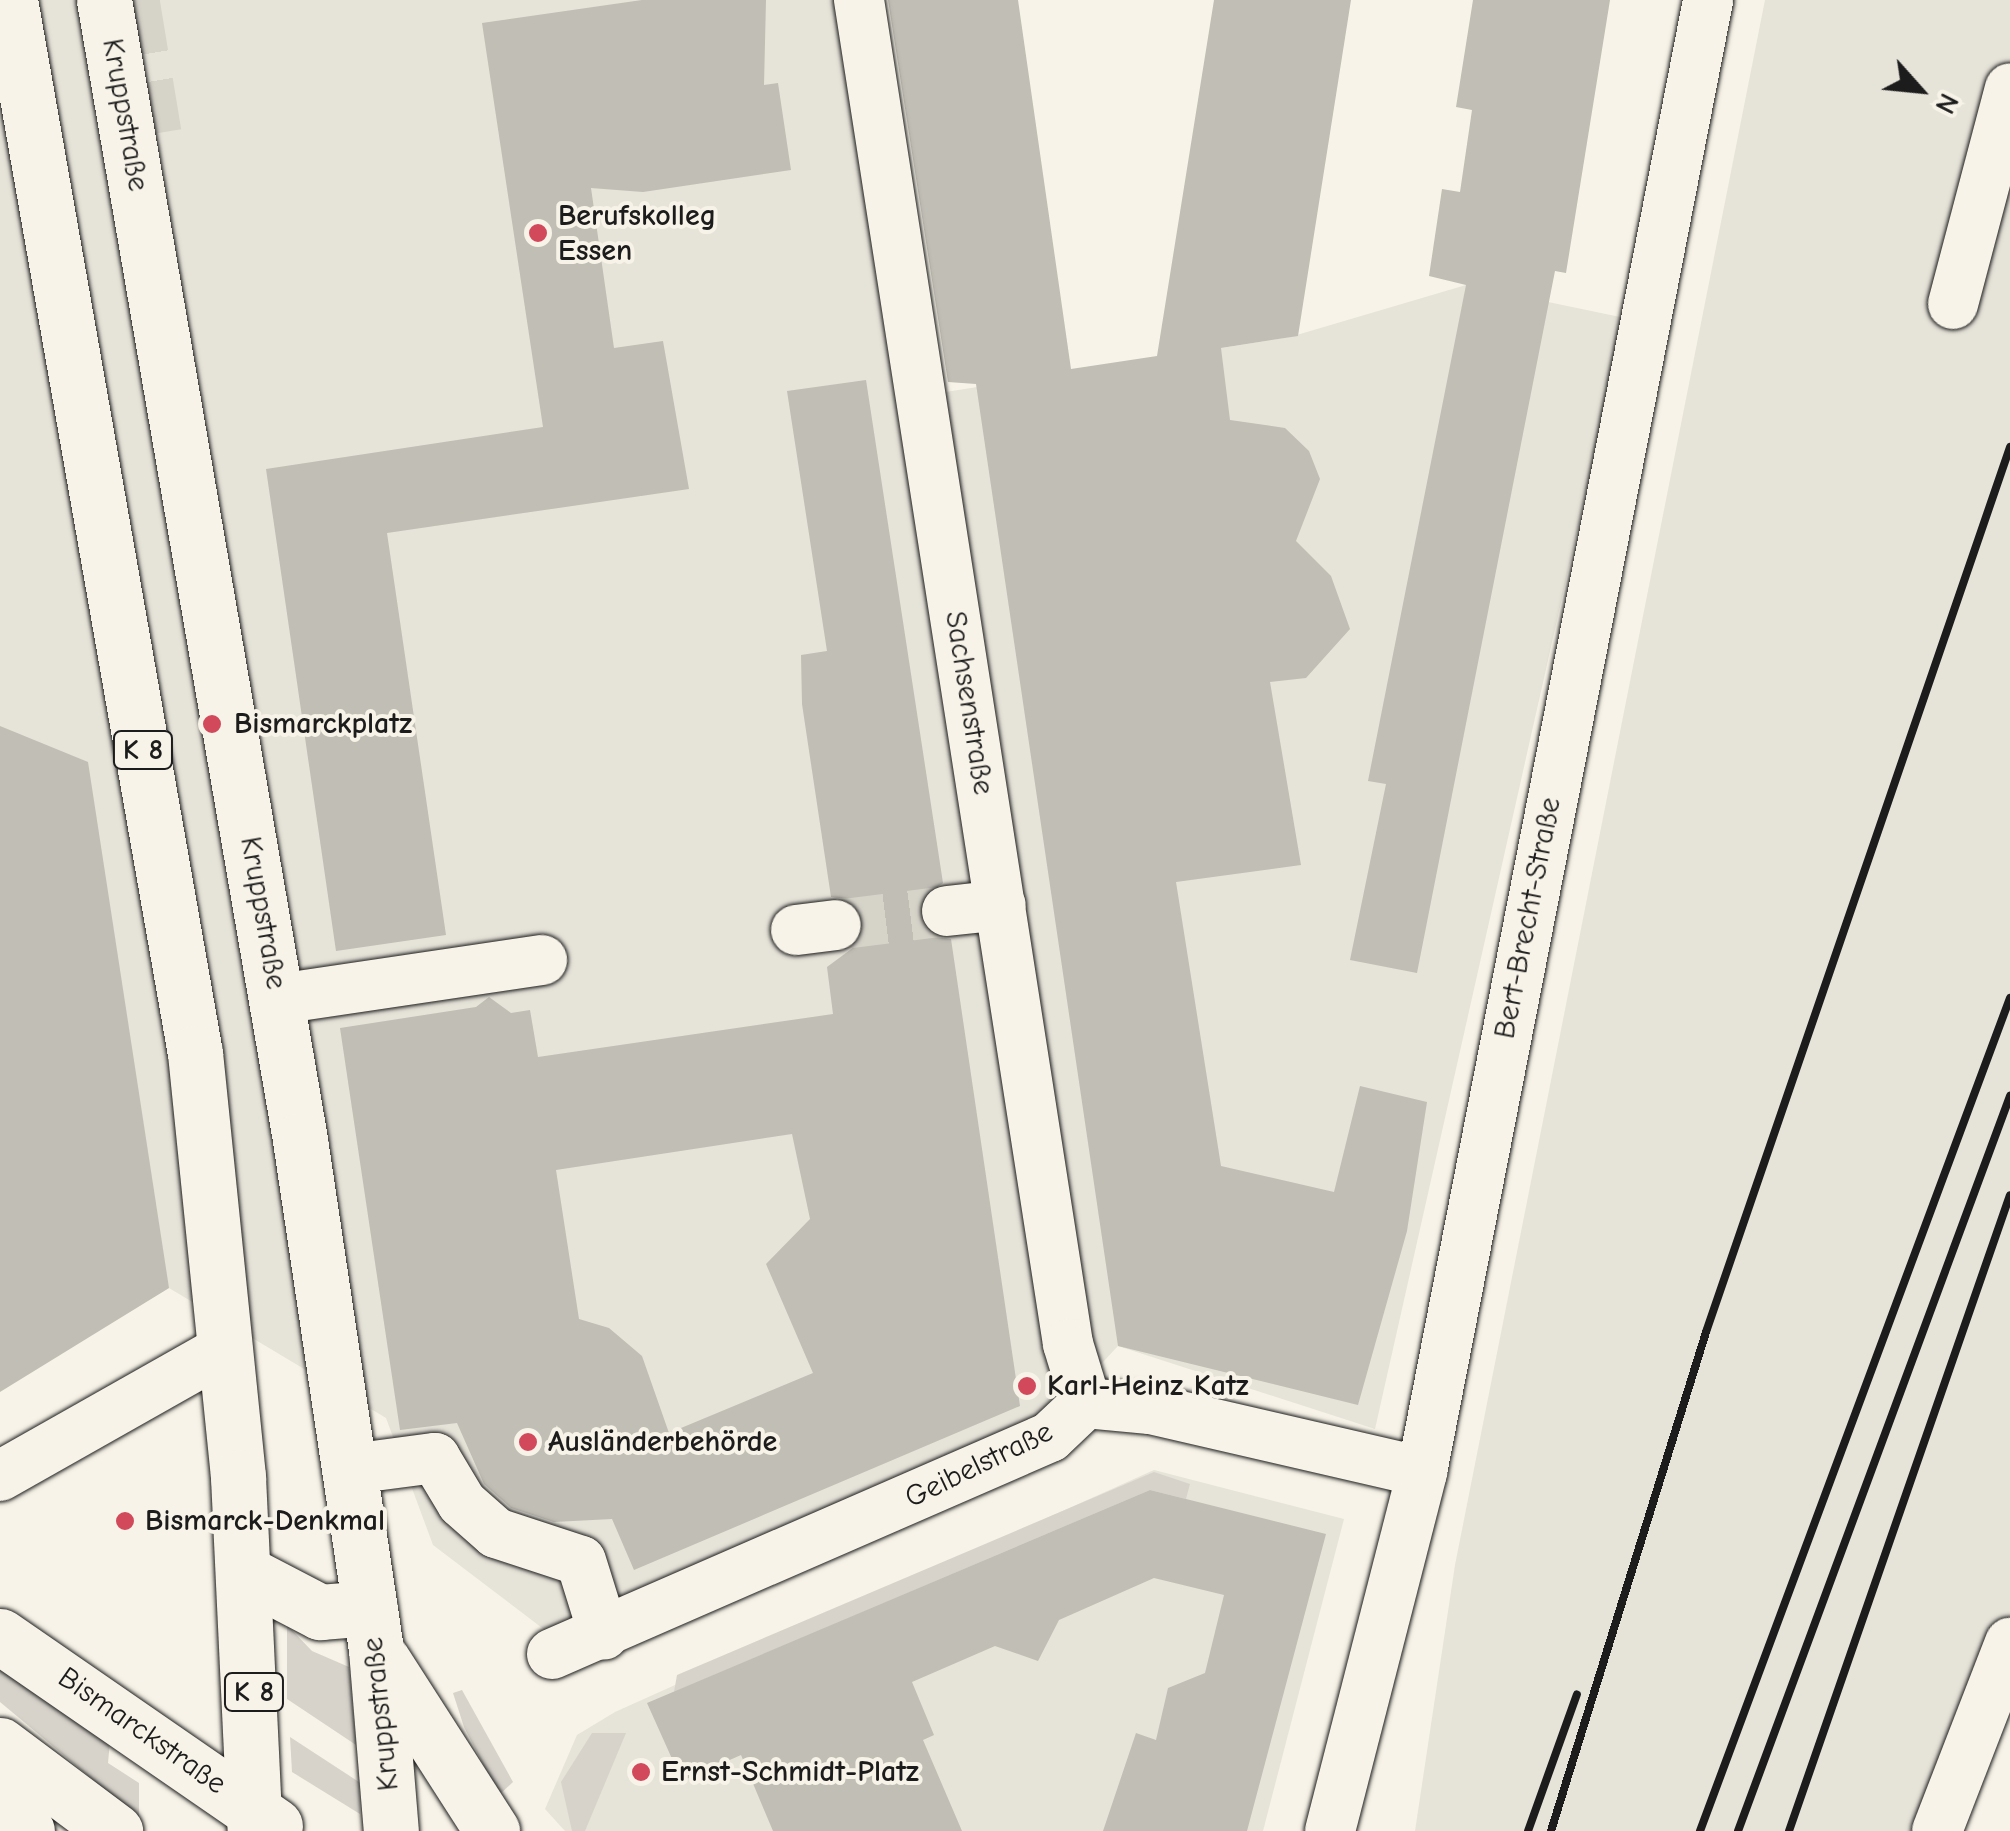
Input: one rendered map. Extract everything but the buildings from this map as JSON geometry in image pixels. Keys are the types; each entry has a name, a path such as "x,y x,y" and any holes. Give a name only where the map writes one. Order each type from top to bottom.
{"main road":[{"name":"K 8","path":"10,0 195,1053 226,1348 264,1824"},
{"name":"Kruppstraße","path":"104,0 278,998 352,1468 373,1629 391,1831"},
{"path":"246,1574 320,1612 373,1629 492,1831"},
{"name":"Bismarckstraße","path":"0,1636 264,1824"},
{"path":"0,1745 116,1831"},
{"path":"0,1790 26,1831"}],"street":[{"name":"Sachsenstraße","path":"859,0 1068,1344 1086,1404"},
{"name":"Bert-Brecht-Straße","path":"1330,1831 1422,1472 1708,0"},
{"path":"1953,304 2010,88"},
{"path":"947,911 1002,905"},
{"path":"278,998 542,960"},
{"path":"0,1476 226,1348"},
{"name":"Geibelstraße","path":"552,1654 604,1636 1050,1437 1086,1404 1150,1408 1422,1472"},
{"path":"352,1468 435,1458 462,1503 496,1533 581,1561 604,1636"},
{"path":"1937,1831 2010,1644"}],"shaded area":[{"path":"0,0 853,0 927,395 1290,337 1466,285 1625,318 1375,1429 1118,1346 1040,1429 554,1637 433,1545 386,1418 169,1288 0,1390"},
{"path":"1765,0 2010,0 2010,1668 1950,1831 1415,1831 1455,1565"},
{"path":"1154,1470 1344,1519 1263,1831 565,1831 545,1809 577,1735 615,1712"},
{"path":"1154,1472 1190,1484 1186,1499 1150,1490 674,1692 677,1675"},
{"path":"287,1625 312,1651 349,1667 356,1745 287,1699"},
{"path":"0,1669 111,1730 108,1763 139,1783 139,1818 0,1702"},
{"path":"462,1690 513,1782 499,1795 464,1727 453,1693"},
{"path":"592,1733 626,1733 585,1831 572,1831 561,1782"},
{"path":"290,1737 359,1782 360,1814 292,1772"}],"tunnel":[{"path":"132,0 154,133"},
{"path":"836,925 947,911"}],"railway":[{"path":"1551,1831 1706,1332 2010,447"},
{"path":"1700,1831 2010,998"},
{"path":"1738,1831 2010,1096"},
{"path":"1789,1831 2010,1195"},
{"path":"1528,1831 1577,1694"}],"place":[{"name":"Berufskolleg Essen","path":"538,233"},
{"name":"Bismarckplatz","path":"212,724"},
{"name":"Karl-Heinz Katz","path":"1027,1386"},
{"name":"Ausländerbehörde","path":"528,1442"},
{"name":"Bismarck-Denkmal","path":"125,1521"},
{"name":"Ernst-Schmidt-Platz","path":"641,1772"}]}
